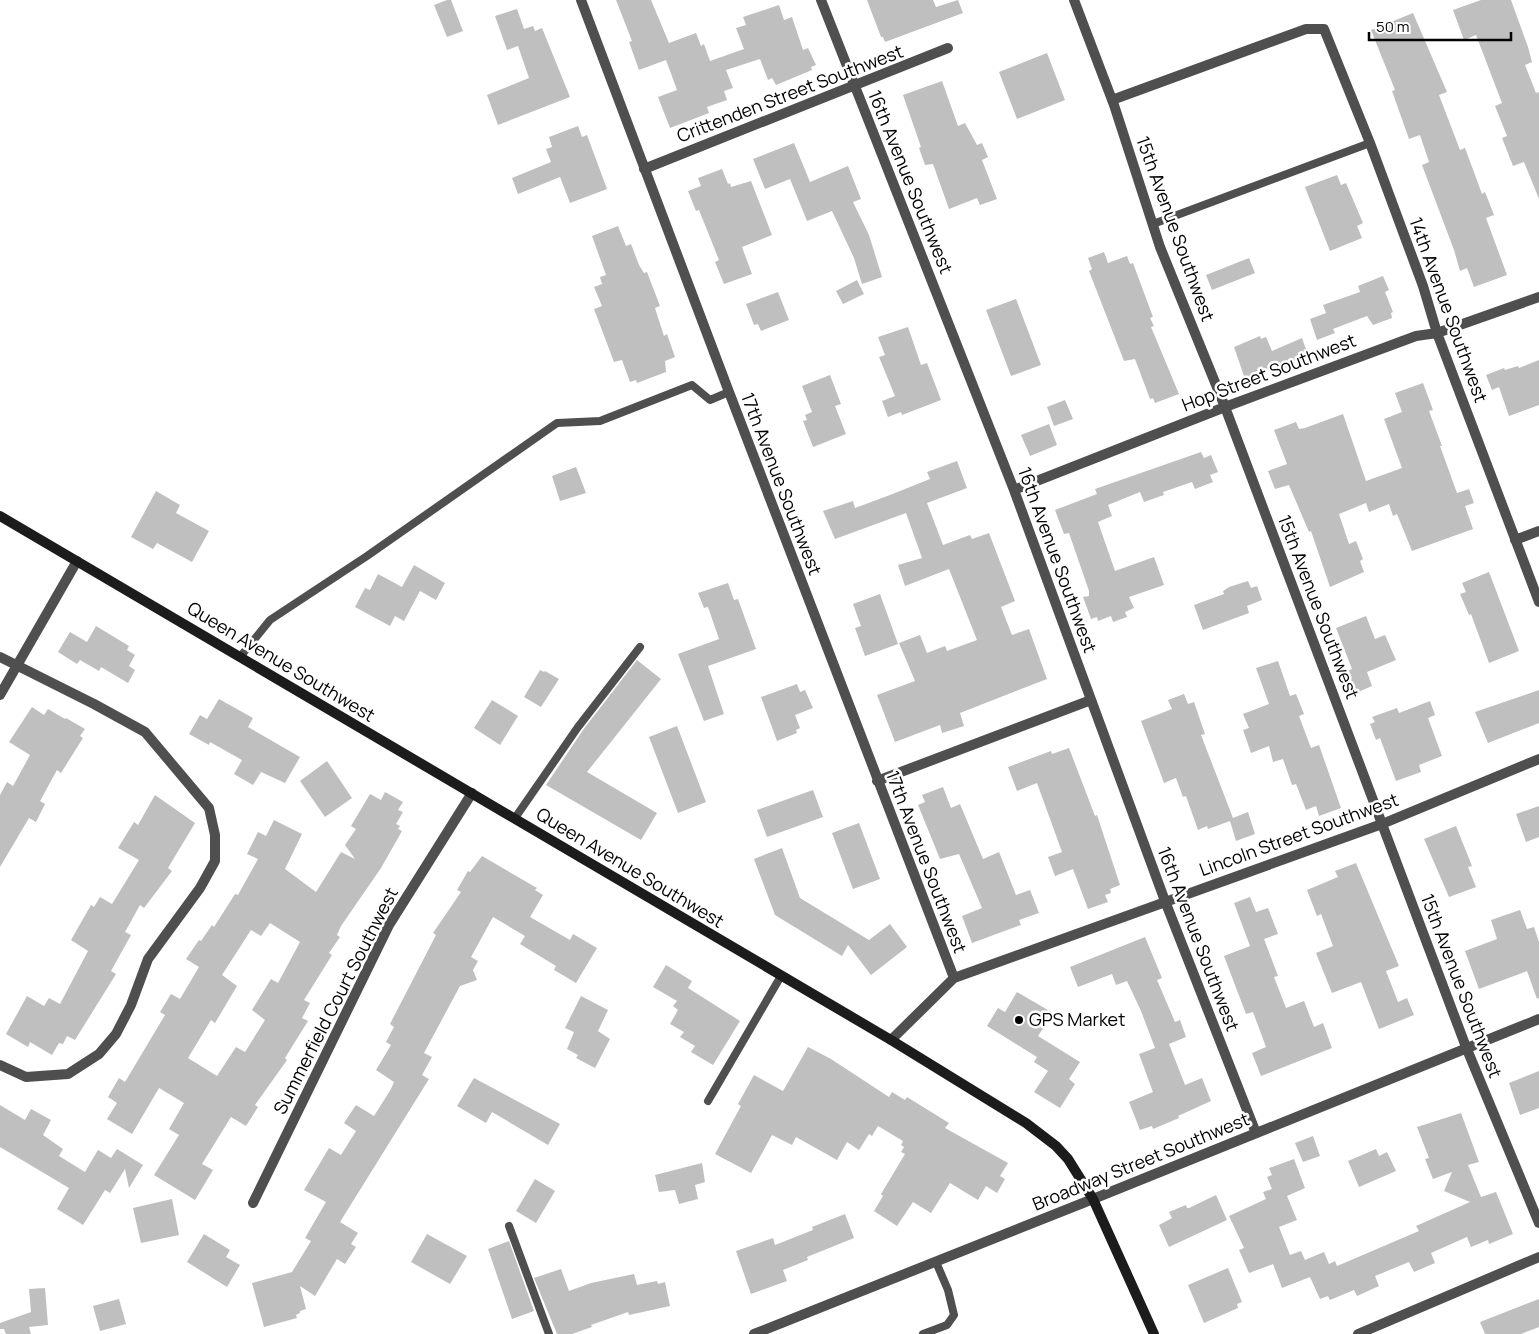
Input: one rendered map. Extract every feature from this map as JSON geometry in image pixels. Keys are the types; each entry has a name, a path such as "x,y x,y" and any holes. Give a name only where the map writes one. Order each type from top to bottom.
{"main road":[{"name":"Queen Avenue Southwest","path":"0,516 891,1040 1041,1134 1068,1159 1093,1199 1154,1334"}],"street":[{"name":"17th Avenue Southwest","path":"581,0 877,781 954,978"},
{"name":"16th Avenue Southwest","path":"821,0 1014,490 1165,901 1256,1133"},
{"name":"15th Avenue Southwest","path":"1074,0 1112,100 1153,224 1225,407 1466,1047 1539,1224"},
{"name":"14th Avenue Southwest","path":"1112,100 1306,29 1324,29 1370,143 1423,286 1437,333 1539,602"},
{"name":"Crittenden Street Southwest","path":"644,169 855,87 948,48"},
{"name":"Hop Street Southwest","path":"1014,490 1225,407 1416,336 1437,333 1539,297"},
{"path":"1515,540 1539,531"},
{"path":"0,695 77,561"},
{"path":"0,657 17,664 145,732 209,808 216,835 215,861 200,888 148,959 131,1005 116,1034 99,1054 68,1074 26,1077 0,1065"},
{"path":"877,781 1091,700"},
{"name":"Lincoln Street Southwest","path":"891,1040 954,978 1382,824 1539,759"},
{"name":"Summerfield Court Southwest","path":"253,1203 389,925 472,793"},
{"name":"Broadway Street Southwest","path":"754,1334 1539,1019"},
{"path":"1358,1334 1539,1257"}],"lane":[{"path":"1153,224 1370,143"},
{"path":"240,657 270,620 367,556 557,423 600,421 692,385 710,400 729,392"},
{"path":"515,818 578,726 640,647"},
{"path":"708,1101 782,976"},
{"path":"509,1226 549,1334"},
{"path":"923,1334 947,1324 954,1315 948,1290 936,1262"}],"building":[{"path":"451,0 463,31 447,37 434,5"},
{"path":"616,0 651,0 669,43 696,33 701,46 704,44 710,61 744,49 736,28 746,25 743,17 779,5 784,20 792,17 803,50 808,48 816,65 811,67 812,70 776,85 772,78 768,80 760,59 726,70 733,88 724,91 727,100 707,107 709,113 670,128 658,97 677,90 666,60 639,70 629,42 632,41"},
{"path":"867,0 933,0 936,7 958,0 963,13 885,42 883,37 881,37"},
{"path":"1481,0 1511,0 1528,47 1532,62 1525,65 1536,93 1539,92 1539,199 1524,162 1513,166 1502,138 1507,136 1495,106 1502,103 1476,35 1464,40 1453,10"},
{"path":"517,9 524,29 533,26 535,31 542,28 570,97 498,125 487,95 529,78 518,46 507,50 495,16"},
{"path":"1413,13 1447,92 1439,95 1460,150 1465,148 1482,194 1485,192 1494,215 1486,218 1507,275 1474,287 1467,268 1460,271 1422,165 1429,162 1420,135 1409,139 1392,91 1395,90 1371,30"},
{"path":"1047,53 1065,100 1017,119 999,72"},
{"path":"942,81 958,126 965,123 977,145 982,143 988,157 982,160 997,199 980,205 977,198 949,209 933,164 925,165 919,148 921,147 903,95"},
{"path":"578,126 582,137 587,135 607,189 570,203 560,177 518,194 512,178 551,162 546,149 552,147 549,137"},
{"path":"794,143 810,182 848,166 861,199 853,202 869,235 882,277 862,284 854,258 832,211 807,221 790,179 765,189 753,159"},
{"path":"722,169 731,187 751,181 772,235 742,247 752,274 724,284 715,262 719,260 699,210 696,211 688,191 701,186 698,178"},
{"path":"1337,175 1341,185 1346,183 1363,223 1357,226 1362,238 1330,251 1305,187"},
{"path":"618,226 626,246 631,244 639,265 644,273 647,272 660,306 655,308 664,336 667,334 675,357 665,361 666,372 637,383 636,380 630,382 622,360 614,362 594,309 602,306 594,287 602,284 600,277 606,275 592,236"},
{"path":"1104,252 1108,263 1127,256 1130,264 1133,263 1153,317 1150,318 1154,326 1151,327 1179,394 1155,403 1153,398 1150,399 1135,359 1124,361 1089,271 1092,269 1088,258"},
{"path":"1249,258 1255,273 1212,290 1206,275"},
{"path":"1383,276 1389,290 1385,292 1393,312 1391,313 1392,318 1373,325 1367,316 1333,329 1335,333 1317,340 1310,319 1326,313 1323,305 1360,292 1358,286"},
{"path":"857,280 864,294 843,304 836,291"},
{"path":"778,292 789,320 761,331 758,324 754,325 746,304"},
{"path":"1016,299 1041,365 1011,376 986,310"},
{"path":"908,327 921,365 927,363 941,400 902,415 901,412 888,417 882,401 895,396 879,357 885,355 878,337"},
{"path":"1260,336 1261,339 1266,337 1272,351 1302,338 1308,355 1294,361 1295,364 1281,369 1279,364 1245,379 1234,347"},
{"path":"1539,360 1539,405 1509,416 1499,387 1492,390 1486,375 1504,368 1505,370 1518,366 1519,368"},
{"path":"830,375 841,404 835,406 846,434 813,447 803,421 807,420 805,415 812,412 802,386"},
{"path":"1423,383 1433,410 1429,411 1457,493 1469,489 1474,503 1465,506 1473,529 1412,551 1397,514 1393,516 1389,504 1369,512 1366,503 1339,514 1349,544 1356,541 1363,559 1360,561 1364,572 1330,587 1311,531 1309,532 1289,485 1275,489 1268,471 1287,464 1274,430 1296,422 1299,429 1305,428 1343,414 1366,481 1402,468 1384,419 1402,412 1395,393"},
{"path":"1065,400 1073,419 1054,426 1047,407"},
{"path":"1049,424 1057,445 1030,456 1021,435"},
{"path":"1201,452 1204,458 1211,455 1218,472 1210,475 1213,482 1195,489 1192,482 1163,492 1164,495 1144,502 1140,492 1108,505 1112,516 1098,522 1115,571 1154,557 1164,585 1129,597 1134,608 1125,612 1127,617 1113,622 1111,616 1098,621 1097,617 1091,619 1083,597 1089,596 1089,591 1069,533 1064,534 1055,510 1097,494 1095,489"},
{"path":"957,461 967,488 927,503 943,545 970,535 972,539 989,533 1015,601 1001,607 1012,635 1029,629 1047,679 960,713 964,726 942,733 940,725 895,742 877,695 915,681 899,643 920,635 927,653 945,646 947,651 977,640 949,569 905,586 898,565 922,558 906,513 835,539 823,511 853,501 855,508 890,495 930,479 927,472"},
{"path":"576,467 586,493 560,501 552,476"},
{"path":"156,491 180,505 176,513 209,531 192,562 157,543 153,549 131,537"},
{"path":"414,565 445,583 436,600 420,591 404,621 395,616 390,626 355,607 365,588 370,590 378,574 402,587"},
{"path":"1489,572 1519,651 1489,663 1471,614 1469,615 1460,594 1466,592 1462,583"},
{"path":"1248,581 1251,588 1257,586 1262,600 1247,606 1249,613 1203,630 1194,605 1224,594 1223,591 1229,587"},
{"path":"728,583 734,600 738,599 756,649 708,666 724,714 704,721 678,654 719,639 708,607 704,608 698,593"},
{"path":"880,594 898,644 865,656 855,628 861,626 853,604"},
{"path":"1366,616 1375,639 1385,635 1396,660 1367,672 1372,686 1356,693 1347,671 1352,669 1336,628"},
{"path":"96,626 129,646 127,650 135,655 129,666 135,670 128,683 101,667 99,671 80,660 77,664 58,652 70,632 87,642"},
{"path":"637,660 661,679 587,772 657,813 641,840 546,785 583,730"},
{"path":"1278,661 1290,696 1296,694 1304,714 1299,716 1311,748 1319,745 1341,808 1319,816 1316,806 1306,810 1296,784 1292,785 1283,759 1273,762 1269,746 1251,753 1243,730 1249,728 1243,714 1269,704 1256,668"},
{"path":"540,670 559,679 541,707 524,697"},
{"path":"797,684 800,692 805,690 813,708 795,715 800,728 796,730 797,733 777,741 761,697"},
{"path":"1539,690 1539,723 1488,743 1475,712"},
{"path":"1184,694 1188,704 1194,702 1205,734 1201,735 1233,818 1248,812 1255,834 1236,841 1230,821 1208,829 1207,826 1198,830 1186,796 1183,797 1176,778 1164,783 1141,721 1172,709 1168,700"},
{"path":"219,699 253,718 248,727 300,757 285,783 261,772 253,785 234,774 242,760 210,742 209,745 189,734 200,715 207,719"},
{"path":"492,700 518,716 500,745 474,728"},
{"path":"1430,701 1435,715 1428,718 1442,756 1419,765 1421,772 1396,781 1380,738 1376,740 1370,724 1375,722 1372,717 1397,708 1399,713"},
{"path":"32,707 44,715 48,709 85,729 80,736 83,738 61,773 57,770 40,801 45,804 36,822 29,818 0,867 0,795 7,782 13,786 30,755 9,742"},
{"path":"677,726 706,802 678,813 649,737"},
{"path":"1069,748 1095,816 1097,815 1120,885 1110,889 1111,893 1105,895 1108,902 1088,909 1073,869 1055,876 1048,857 1062,852 1037,783 1017,791 1008,767 1051,751 1052,754"},
{"path":"327,761 352,798 325,817 300,781"},
{"path":"943,787 951,808 960,804 983,859 999,852 1016,895 1030,890 1039,913 1019,920 1021,925 972,943 962,916 982,908 959,854 940,859 918,805 925,802 922,795"},
{"path":"813,790 823,817 767,837 757,810"},
{"path":"385,792 403,802 398,810 403,812 396,824 400,826 398,829 402,831 381,868 341,926 337,935 340,937 329,953 332,955 304,1000 310,1003 302,1018 308,1021 285,1058 287,1060 255,1105 258,1107 246,1126 231,1117 202,1164 213,1170 195,1200 154,1175 179,1135 169,1129 184,1103 159,1088 132,1134 107,1119 117,1103 108,1097 119,1078 125,1082 165,1015 160,1012 171,994 180,999 199,967 186,959 212,925 214,927 235,894 238,895 258,859 247,854 258,832 266,836 274,820 302,834 285,869 316,892 341,852 355,859 345,845 356,829 351,826 370,794 381,800","holes":["270,923 300,942 278,983 271,979 252,1010 265,1020 245,1052 236,1047 217,1076 188,1058 211,1020 215,1023 237,986 222,975 251,930 261,936"]},
{"path":"155,795 195,823 168,868 172,871 144,908 140,905 125,932 131,935 111,971 116,974 75,1040 67,1036 63,1044 59,1043 52,1055 30,1042 28,1047 6,1034 27,996 44,1006 49,998 60,1004 88,951 71,940 91,905 94,907 100,897 112,904 139,860 118,848 134,822 138,825"},
{"path":"1539,806 1539,837 1526,842 1516,814"},
{"path":"859,823 880,879 853,889 832,833"},
{"path":"1456,826 1472,866 1468,867 1476,887 1449,897 1424,839"},
{"path":"782,848 800,898 869,940 890,924 907,947 871,975 848,945 842,956 775,915 754,859"},
{"path":"482,856 537,888 535,890 543,895 530,917 570,940 573,934 597,948 576,983 554,970 556,966 520,944 525,936 493,917 471,957 478,961 473,970 477,980 460,986 424,1053 432,1057 422,1075 429,1079 340,1222 358,1233 351,1244 356,1247 345,1264 337,1259 315,1296 300,1286 306,1309 296,1315 297,1318 264,1327 252,1283 292,1272 311,1241 305,1238 326,1202 304,1190 329,1148 341,1155 356,1131 344,1123 356,1105 374,1116 391,1089 394,1082 376,1070 391,1045 386,1042 394,1027 390,1024 436,935 433,933 461,892 457,890 468,871 470,872"},
{"path":"1356,863 1399,966 1386,971 1398,1002 1407,998 1414,1015 1379,1029 1361,982 1332,993 1316,953 1333,946 1321,914 1317,916 1307,890 1338,877 1335,871"},
{"path":"1250,897 1256,912 1268,908 1278,934 1264,939 1278,976 1274,977 1286,1008 1304,1001 1314,1027 1323,1023 1332,1048 1261,1076 1252,1053 1266,1047 1253,1012 1246,1014 1224,956 1250,946 1234,903"},
{"path":"1520,910 1527,929 1534,927 1539,942 1539,998 1537,999 1527,971 1479,989 1465,951 1497,939 1491,920"},
{"path":"1145,937 1162,978 1157,980 1175,1022 1180,1020 1186,1037 1169,1044 1185,1085 1202,1078 1211,1101 1153,1129 1152,1126 1140,1130 1129,1102 1153,1092 1139,1054 1155,1048 1141,1011 1127,981 1116,985 1112,974 1078,987 1070,967"},
{"path":"666,965 692,981 688,988 740,1021 713,1065 691,1052 695,1046 680,1037 684,1032 670,1024 678,1010 673,1006 677,1001 653,987"},
{"path":"1017,992 1053,1013 1038,1036 1080,1062 1069,1079 1075,1084 1060,1108 1034,1092 1048,1071 1034,1062 1037,1057 987,1026 998,1008 1005,1012"},
{"path":"581,996 608,1010 598,1031 610,1039 595,1068 576,1058 578,1055 567,1049 574,1032 565,1028"},
{"path":"808,1047 831,1059 889,1097 892,1092 905,1100 907,1097 949,1123 945,1128 1008,1163 1000,1176 1005,1179 997,1193 986,1186 978,1200 950,1183 931,1213 913,1202 897,1226 874,1211 883,1196 881,1194 905,1154 901,1152 904,1147 901,1145 903,1141 878,1126 872,1136 869,1134 859,1150 847,1142 837,1160 796,1137 792,1145 772,1135 751,1173 715,1154 741,1106 738,1104 754,1075 783,1091"},
{"path":"1539,1071 1539,1108 1520,1115 1509,1083"},
{"path":"474,1078 560,1124 548,1145 492,1112 486,1123 457,1106"},
{"path":"0,1105 25,1120 31,1109 51,1120 43,1135 63,1149 59,1156 85,1172 98,1150 111,1158 117,1149 143,1165 129,1188 125,1169 110,1193 105,1190 83,1225 57,1209 69,1188 0,1147"},
{"path":"1461,1113 1479,1162 1468,1165 1481,1197 1496,1192 1513,1234 1489,1244 1488,1240 1471,1247 1467,1237 1431,1253 1435,1263 1414,1272 1409,1262 1375,1276 1379,1286 1357,1296 1354,1290 1330,1300 1328,1296 1320,1299 1310,1277 1282,1288 1273,1264 1249,1273 1239,1250 1244,1248 1229,1216 1266,1199 1263,1192 1272,1189 1267,1177 1272,1175 1269,1168 1294,1159 1305,1188 1287,1196 1297,1220 1279,1227 1290,1255 1301,1251 1305,1260 1324,1252 1329,1264 1335,1261 1337,1266 1419,1231 1416,1226 1470,1202 1444,1191 1452,1172 1433,1179 1425,1159 1429,1158 1417,1127"},
{"path":"1313,1136 1320,1156 1303,1162 1295,1143"},
{"path":"1376,1149 1379,1156 1387,1152 1396,1171 1359,1187 1348,1161"},
{"path":"702,1163 705,1182 695,1185 698,1199 679,1204 675,1190 659,1192 655,1175"},
{"path":"535,1179 555,1191 536,1223 516,1211"},
{"path":"1216,1195 1227,1220 1169,1247 1159,1225 1172,1218 1169,1212 1186,1205 1189,1208"},
{"path":"172,1199 179,1235 141,1243 133,1208"},
{"path":"845,1214 854,1238 807,1257 808,1260 783,1270 787,1281 751,1294 736,1251 773,1238 775,1245 813,1230 812,1227"},
{"path":"204,1234 230,1250 226,1257 240,1265 227,1287 187,1262"},
{"path":"427,1234 467,1256 450,1284 411,1262"},
{"path":"509,1241 534,1311 512,1319 488,1249"},
{"path":"1228,1268 1242,1302 1237,1304 1238,1308 1204,1323 1188,1285"},
{"path":"561,1269 569,1291 591,1283 634,1274 637,1285 657,1281 658,1284 665,1282 670,1306 629,1315 628,1312 572,1334 557,1334 534,1278"},
{"path":"45,1288 48,1325 29,1327 31,1334 6,1334 4,1329 0,1329 0,1323 31,1312 29,1289"},
{"path":"119,1299 126,1324 100,1331 93,1306"},
{"path":"1539,1299 1539,1327 1521,1334 1485,1334 1480,1322"}],"place":[{"name":"GPS Market","path":"1019,1020"}]}
